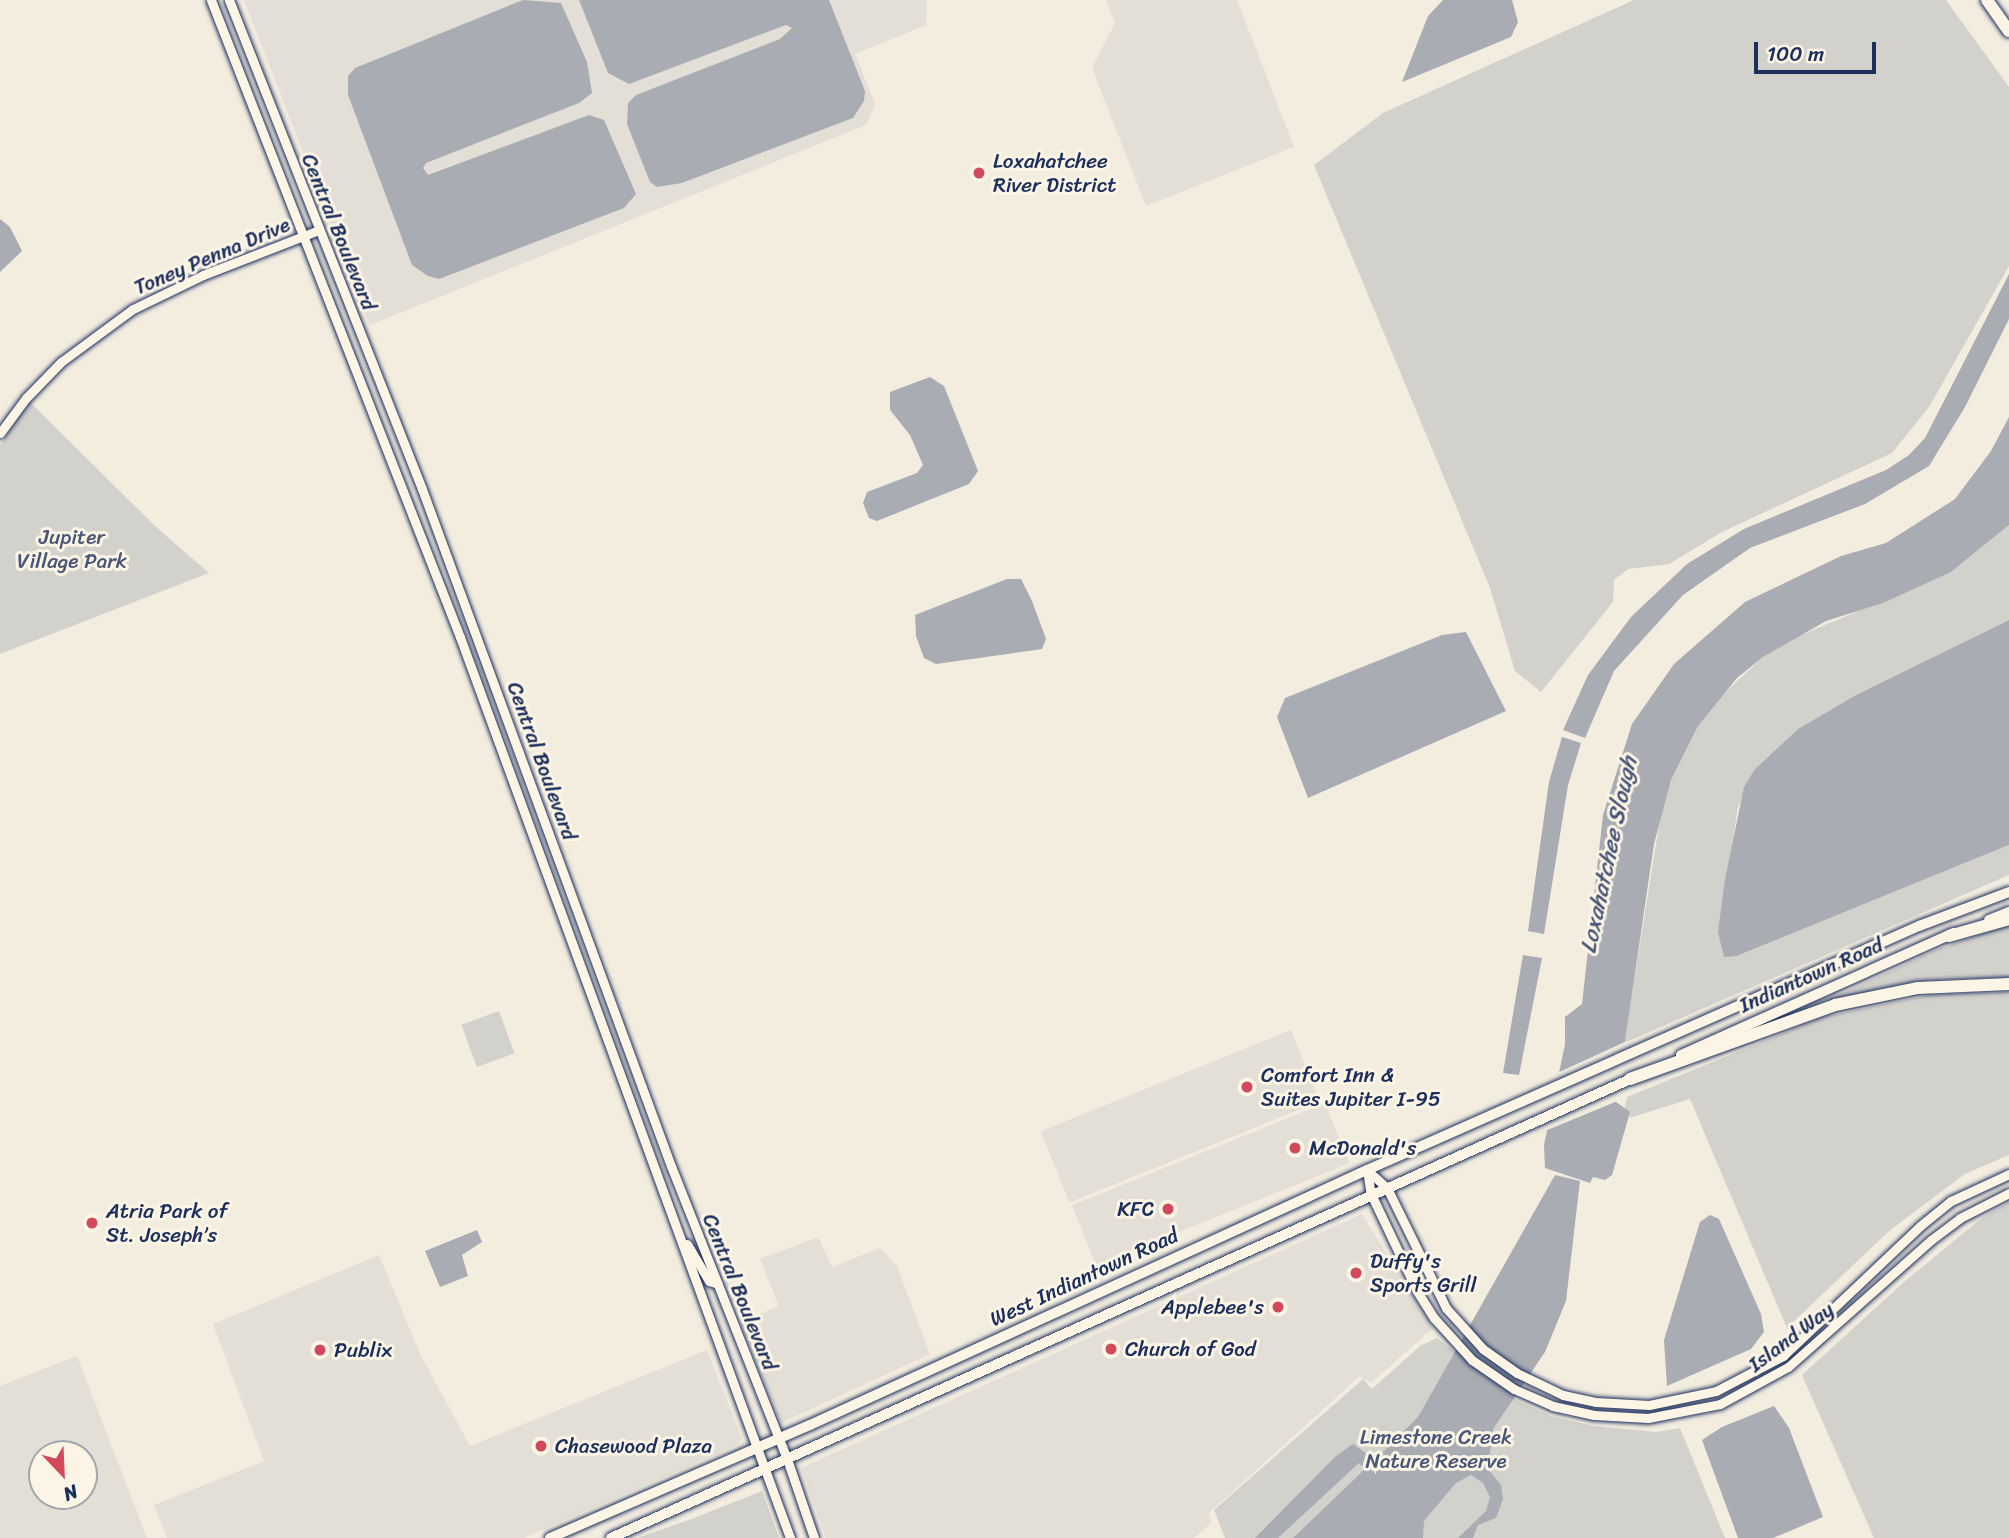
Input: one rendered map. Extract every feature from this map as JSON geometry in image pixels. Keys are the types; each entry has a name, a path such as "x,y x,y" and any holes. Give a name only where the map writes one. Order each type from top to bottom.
{"highway":[{"path":"1987,0 2009,31"},
{"path":"1950,936 2009,919"},
{"path":"1630,1079 1835,1005 1918,988 2009,984"}],"main road":[{"name":"Indiantown Road","path":"1634,1053 1919,926 2009,892"},
{"name":"Indiantown Road","path":"1630,1079 2009,912"},
{"name":"West Indiantown Road","path":"550,1538 757,1449 1367,1170 1634,1053"},
{"name":"West Indiantown Road","path":"611,1538 1544,1115 1630,1079"}],"street":[{"name":"Central Boulevard","path":"211,0 465,650 790,1538"},
{"name":"Central Boulevard","path":"229,0 458,583 662,1142 787,1459 814,1538"},
{"name":"Toney Penna Drive","path":"0,433 45,377 108,325 176,286 320,230"},
{"path":"647,1150 662,1142"},
{"path":"1367,1170 1387,1188"},
{"name":"Island Way","path":"1367,1170 1371,1194 1417,1291 1452,1341 1495,1378 1529,1397 1594,1415 1648,1418 1720,1404 1788,1367 1931,1240 1960,1218 2009,1193"},
{"name":"Island Way","path":"1387,1188 1431,1283 1460,1328 1500,1362 1536,1383 1596,1402 1649,1405 1694,1398 1743,1379 1783,1356 1951,1201 2009,1174"},
{"path":"674,1222 709,1281 718,1284"}],"shaded area":[{"path":"244,0 927,0 926,25 855,54 875,104 866,125 370,325"},
{"path":"1106,0 1237,0 1294,147 1146,206 1092,68 1115,23"},
{"path":"1291,1030 1320,1101 1070,1203 1041,1131"},
{"path":"1325,1103 1349,1163 1096,1266 1072,1205"},
{"path":"1362,1214 1433,1328 1371,1383 1360,1376 1209,1513 1211,1523 1194,1538 826,1538 801,1468"},
{"path":"818,1237 832,1267 880,1248 897,1266 930,1354 781,1423 740,1322 779,1306 760,1259"},
{"path":"379,1255 421,1356 470,1446 707,1350 742,1439 735,1446 524,1538 167,1538 154,1505 264,1461 213,1324"},
{"path":"77,1356 147,1538 0,1538 0,1386"}],"green space":[{"path":"1634,0 1946,0 2009,87 2009,266 1929,407 1892,453 1722,532 1669,564 1628,569 1614,580 1613,602 1541,692 1515,671 1490,588 1314,165 1383,113"},
{"name":"Jupiter Village Park","path":"29,401 156,527 209,573 0,654 0,445"},
{"path":"2009,525 2009,620 1856,695 1798,729 1755,769 1738,807 1723,902 1738,956 2009,845 2009,875 1624,1043 1661,813 1671,780 1698,726 1716,701 1763,657 1794,638 1951,572"},
{"path":"2009,925 2009,977 1929,980 1828,1000 1938,949"},
{"path":"2009,992 2009,1155 1965,1174 1889,1231 1787,1328 1690,1099 1629,1118 1630,1112 1624,1110 1627,1097 1823,1017 1929,995"},
{"path":"499,1011 514,1053 477,1067 461,1025"},
{"path":"2009,1202 2009,1538 1874,1538 1802,1375 1904,1282 1983,1217"},
{"name":"Limestone Creek Nature Reserve","path":"1437,1338 1518,1401 1551,1416 1594,1426 1656,1432 1680,1428 1725,1538 1225,1538 1214,1510 1363,1379 1372,1389 1420,1346"},
{"path":"762,1491 779,1538 638,1538 694,1518"}],"water":[{"path":"523,0 561,3 587,62 592,93 579,103 426,163 423,168 428,175 589,115 604,120 636,194 624,208 439,279 428,276 412,265 348,95 348,76 355,68"},
{"path":"579,0 829,0 865,91 864,101 853,118 682,183 657,187 650,182 627,124 628,103 636,95 780,39 792,28 786,25 629,84 608,73"},
{"path":"1443,0 1512,0 1518,22 1511,37 1402,82 1428,16"},
{"path":"0,219 10,227 22,251 0,272"},
{"path":"2009,274 2009,319 1965,407 1929,466 1865,504 1750,548 1683,595 1614,671 1585,738 1563,730 1588,675 1631,617 1687,564 1744,529 1886,470 1909,455 1925,438"},
{"path":"930,377 944,386 978,471 969,484 877,521 869,518 863,503 867,492 917,473 923,465 910,435 890,410 890,392"},
{"name":"Loxahatchee Slough","path":"2009,417 2009,525 1951,572 1883,603 1826,621 1763,657 1737,678 1698,726 1671,780 1654,844 1616,1102 1630,1112 1612,1175 1605,1180 1593,1177 1590,1183 1545,1168 1544,1145 1565,1044 1565,1017 1582,1004 1603,815 1632,724 1674,664 1745,602 1841,556 1886,543 1955,499 1991,451"},
{"path":"1007,579 1021,579 1032,601 1046,639 1042,649 936,664 924,658 916,636 915,615"},
{"path":"2009,620 2009,845 1737,956 1724,957 1718,932 1725,879 1744,787 1755,769 1798,729 1856,695"},
{"path":"1466,632 1506,711 1308,798 1277,717 1285,698 1442,635"},
{"path":"1562,737 1581,743 1568,785 1544,934 1528,931 1549,782"},
{"path":"1523,955 1542,958 1519,1075 1503,1073"},
{"path":"1555,1175 1580,1181 1566,1301 1545,1352 1493,1429 1488,1469 1501,1485 1503,1499 1496,1518 1478,1525 1473,1538 1458,1538 1486,1511 1490,1497 1483,1483 1471,1475 1456,1483 1424,1521 1423,1538 1293,1538 1365,1469 1359,1463 1278,1538 1255,1538 1336,1456 1353,1444 1375,1460 1418,1417"},
{"path":"1710,1215 1719,1219 1761,1314 1764,1332 1751,1349 1667,1386 1664,1340 1700,1222"},
{"path":"477,1230 482,1242 462,1255 468,1276 440,1287 425,1251"},
{"path":"1774,1406 1789,1428 1823,1517 1773,1538 1738,1538 1702,1440 1722,1427"}],"pier":[{"path":"1627,1041 1620,1100 1545,1131 1555,1074"}],"place":[{"name":"Loxahatchee River District","path":"979,173"},
{"name":"Comfort Inn & Suites Jupiter I-95","path":"1247,1087"},
{"name":"McDonald's","path":"1295,1148"},
{"name":"KFC","path":"1168,1209"},
{"name":"Atria Park of St. Joseph’s","path":"92,1223"},
{"name":"Duffy's Sports Grill","path":"1356,1273"},
{"name":"Applebee's","path":"1278,1307"},
{"name":"Church of God","path":"1111,1349"},
{"name":"Publix","path":"320,1350"},
{"name":"Chasewood Plaza","path":"541,1446"}]}
